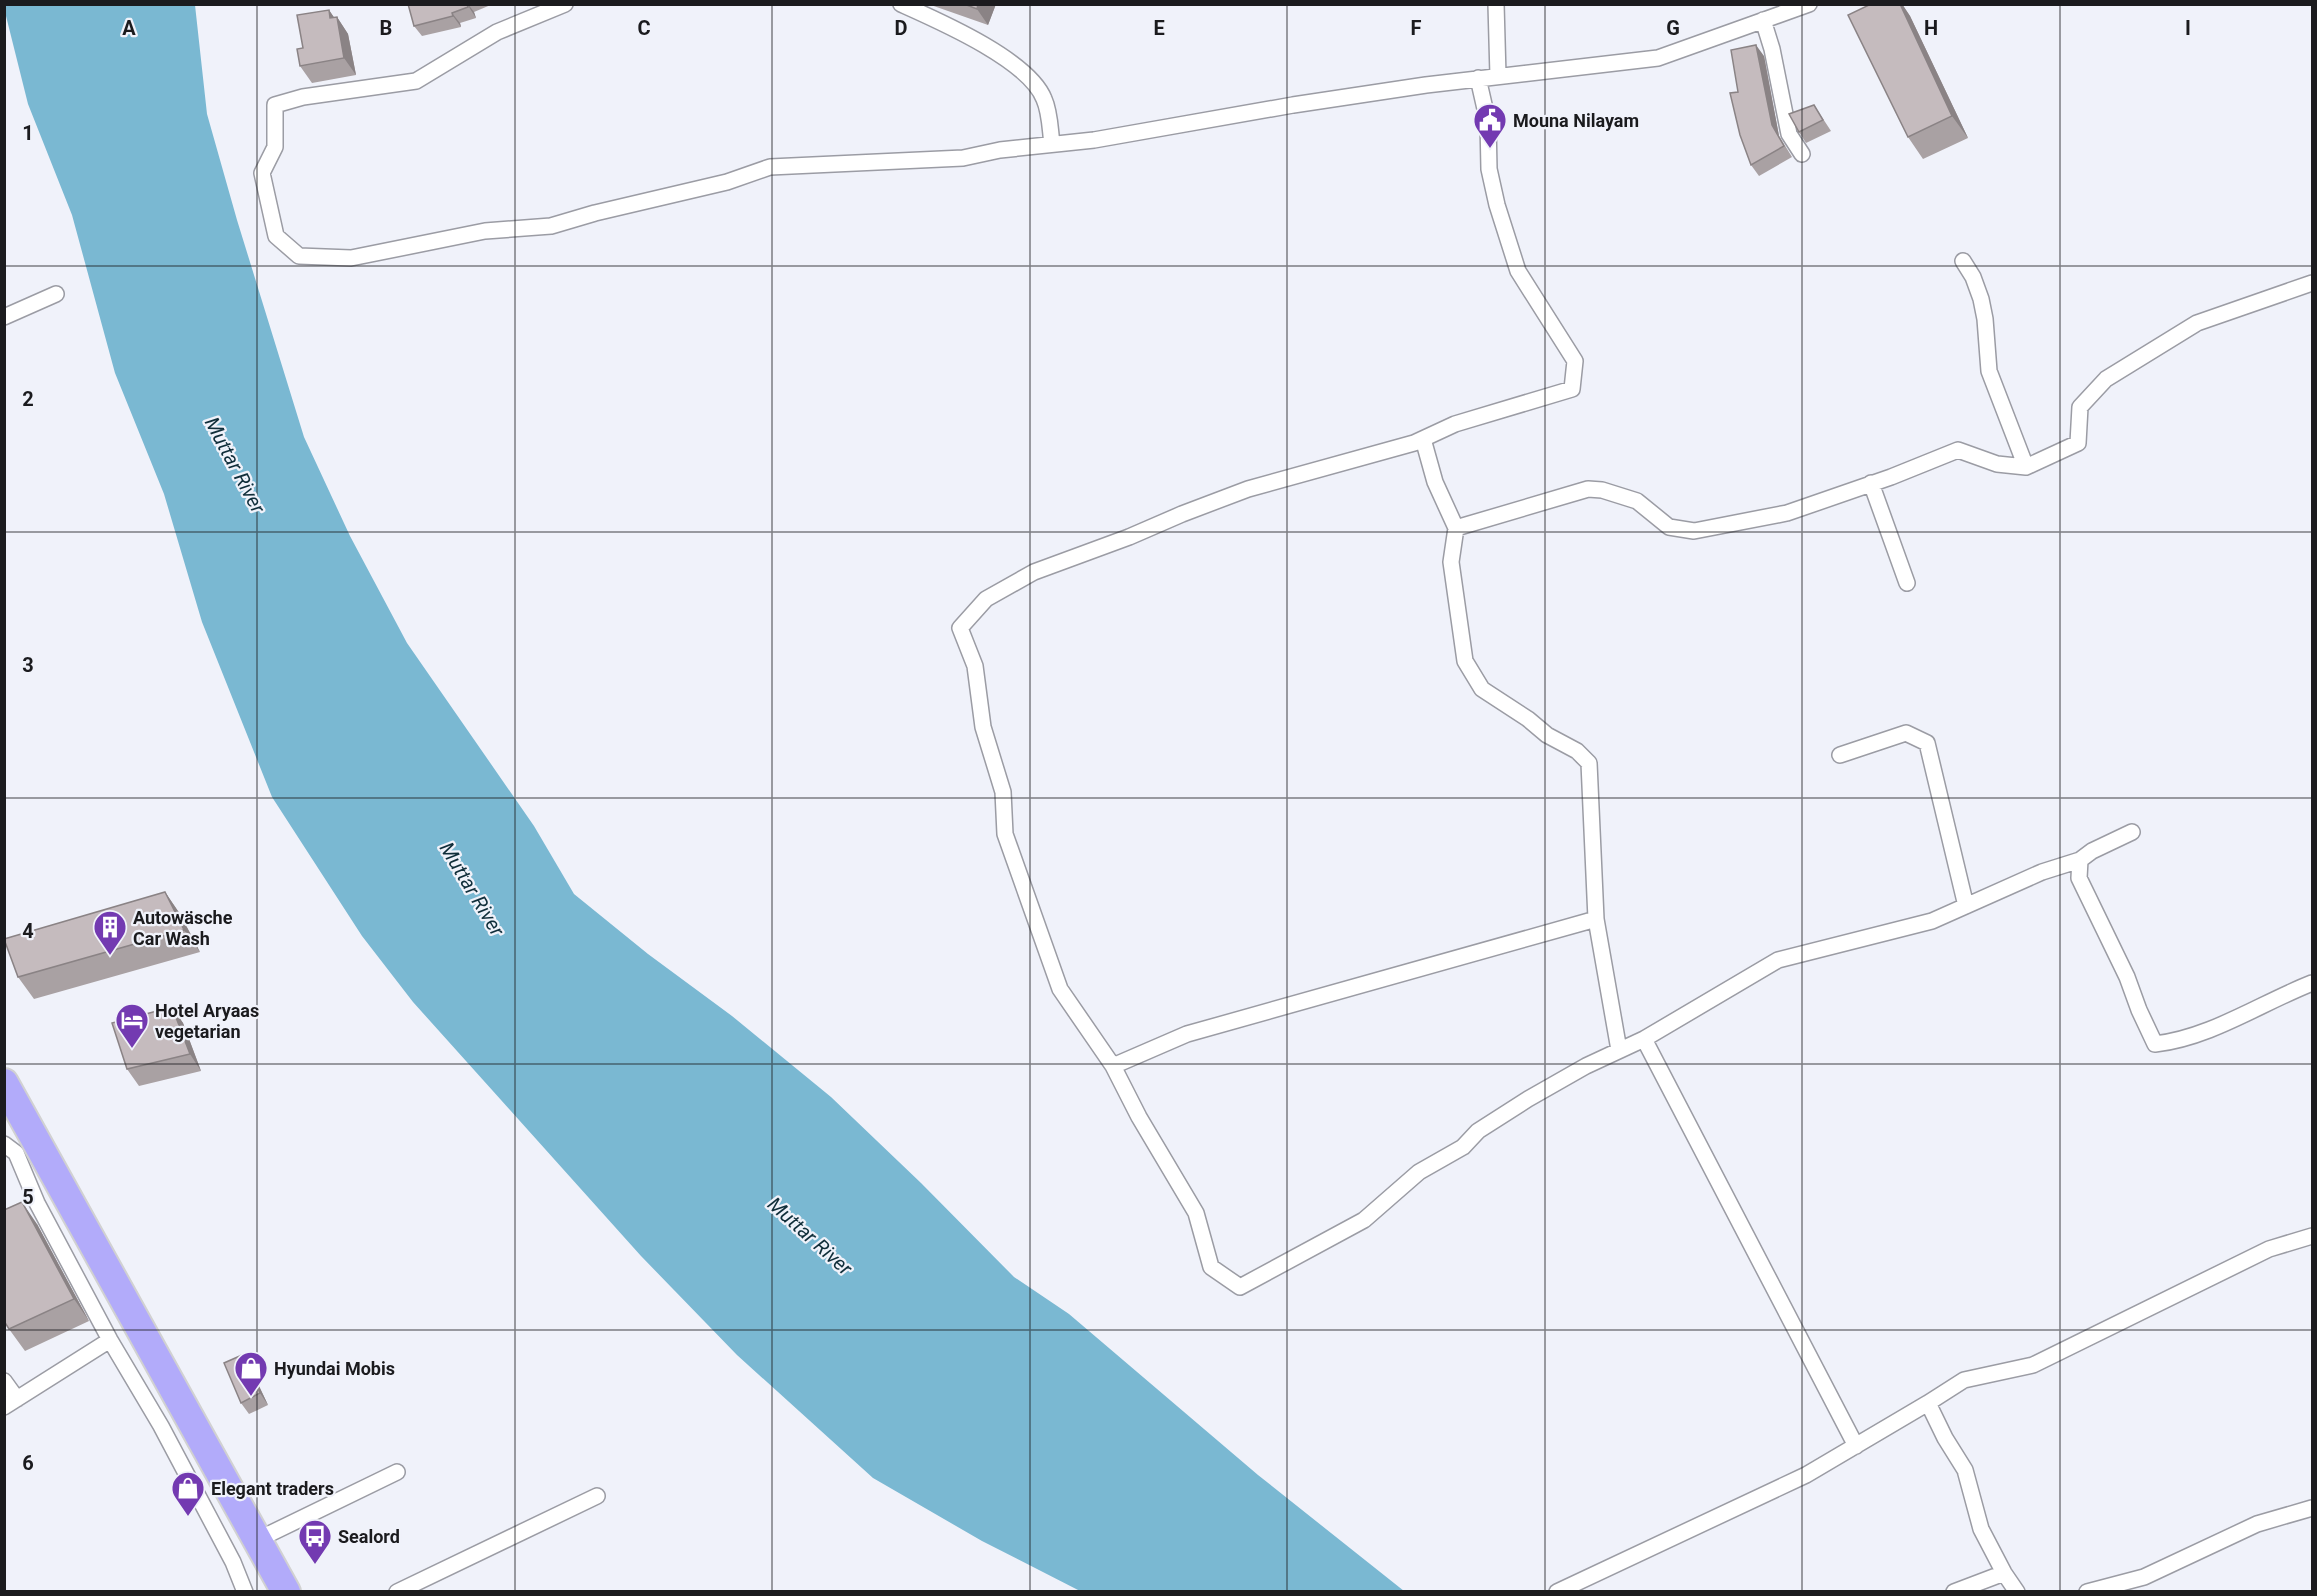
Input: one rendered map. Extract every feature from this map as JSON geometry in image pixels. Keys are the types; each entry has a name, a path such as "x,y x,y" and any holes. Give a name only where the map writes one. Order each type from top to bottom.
{"highway":[{"path":"4,1083 286,1592"}],"street":[{"path":"565,4 497,32 416,81 314,96 275,105 275,147 262,173 276,236 299,256 351,258 485,231 551,226 594,213 726,183 770,167 963,158 1094,140 1293,105 1478,78 1658,57 1809,4"},
{"path":"901,4 952,26 1022,70 1044,97 1052,144"},
{"path":"1496,4 1498,76"},
{"path":"1763,20 1772,49 1789,134 1802,154"},
{"path":"1478,78 1488,122 1489,169 1497,205 1518,271 1575,361 1572,389 1455,424 1423,439 1248,489 1182,514 1129,537 1034,572 986,598 960,628 975,666 983,727 1003,792 1005,834 1059,989 1100,1051 1113,1066 1139,1117 1196,1213 1211,1267 1240,1287 1364,1220 1419,1172 1463,1147 1478,1131 1528,1099 1644,1039 1778,960 1932,921 2042,872 2080,860 2092,851 2132,832"},
{"path":"1963,261 1973,277 1981,299 1989,371 2026,466"},
{"path":"1456,528 1588,489 1602,490 1637,501 1669,527 1694,531 1786,513 1958,450 1997,464 2026,466 2078,443 2080,407 2106,379 2197,323 2313,283"},
{"path":"4,317 56,294"},
{"path":"1423,439 1435,482 1456,528 1451,562 1465,661 1482,689 1528,719 1546,735 1577,751 1589,763 1596,919 1619,1050"},
{"path":"1871,483 1906,583"},
{"path":"1840,755 1906,733 1927,743 1966,906"},
{"path":"2080,860 2079,878 2127,977 2155,1044 2198,1033 2313,982"},
{"path":"1113,1066 1187,1034 1596,919"},
{"path":"1644,1039 1856,1446"},
{"path":"4,1144 16,1153 37,1203 110,1340 161,1426 233,1562 245,1592"},
{"path":"1557,1592 1806,1475 1964,1380 2033,1365 2269,1250 2313,1236"},
{"path":"4,1381 10,1403 110,1340"},
{"path":"1928,1403 1965,1470 1981,1529 2016,1592"},
{"path":"258,1540 397,1472"},
{"path":"397,1592 597,1496"},
{"path":"2087,1592 2144,1577 2257,1524 2313,1508"},
{"path":"1954,1592 2004,1574"}],"water":[{"name":"Muttar River","path":"4,5 195,5 207,114 304,437 350,536 407,643 534,826 574,894 648,954 732,1016 831,1097 1014,1277 1069,1314 1258,1475 1404,1591 1080,1591 982,1541 873,1478 737,1355 641,1256 413,1002 362,936 272,797 202,622 164,494 115,373 72,215 28,104"}],"building":[{"path":"408,4 467,4 468,7 452,13 453,16 414,26"},
{"path":"964,4 978,4 977,9"},
{"path":"1871,4 1900,4 1952,116 1908,137 1848,15"},
{"path":"329,10 330,18 337,17 344,58 300,66 297,49 303,48 297,15"},
{"path":"1756,45 1772,125 1784,146 1751,165 1740,135 1730,93 1738,92 1731,50"},
{"path":"1814,105 1823,120 1799,132 1789,114"},
{"path":"165,892 184,930 18,977 4,939"},
{"path":"172,1007 190,1054 127,1069 112,1023"},
{"path":"22,1202 74,1299 9,1329 4,1321 4,1210"},
{"path":"242,1355 260,1393 241,1403 224,1363"}],"place":[{"name":"Mouna Nilayam","path":"1490,149"},
{"name":"Autowäsche Car Wash","path":"110,956"},
{"name":"Hotel Aryaas vegetarian","path":"132,1049"},
{"name":"Hyundai Mobis","path":"251,1397"},
{"name":"Elegant traders","path":"188,1517"},
{"name":"Sealord","path":"315,1565"}]}
